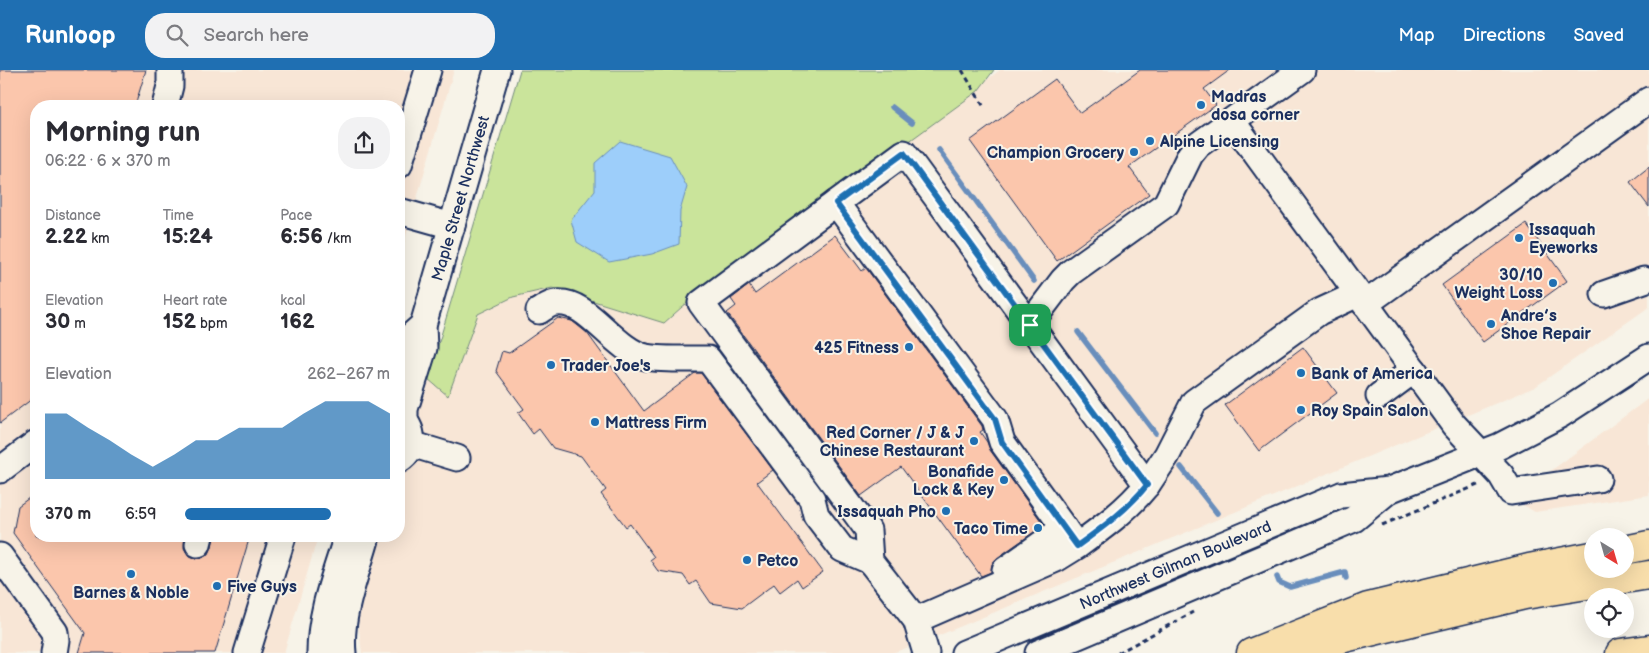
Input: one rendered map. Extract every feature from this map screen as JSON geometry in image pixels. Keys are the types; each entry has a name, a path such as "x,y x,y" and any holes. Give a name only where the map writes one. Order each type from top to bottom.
{"highway":[{"path":"1634,548 1649,545"},
{"path":"1251,653 1368,607 1528,568 1584,558"},
{"path":"1298,653 1346,638 1525,595 1649,575"},
{"path":"1620,653 1649,649"}],"street":[{"path":"166,100 170,86 170,70"},
{"path":"405,145 428,70"},
{"name":"Maple Street Northwest","path":"405,409 424,348 422,325 498,70"},
{"path":"1030,325 1071,272 1166,204 1194,150 1302,70"},
{"path":"962,588 989,581 1070,537 1119,514 1147,485 1167,455 1194,402 1319,312 1362,299 1649,100"},
{"path":"1232,121 1456,428 1501,475 1511,492 1598,479"},
{"path":"870,561 868,530 701,303 904,153 1147,485"},
{"path":"836,203 995,419 1002,442 1070,537"},
{"path":"405,213 452,226"},
{"path":"1604,294 1644,280"},
{"path":"539,311 554,303 567,303 578,308 625,347 646,357 708,359 812,500 816,515 842,549 870,561 916,620 926,653"},
{"name":"Maple Street Northwest","path":"405,341 422,325"},
{"name":"Northwest Gilman Boulevard","path":"964,653 1341,495 1390,490 1481,454 1546,423 1618,379 1649,357"},
{"path":"1379,396 1414,370"},
{"path":"405,422 410,429 405,452 457,458"},
{"path":"0,470 30,448"},
{"name":"Northwest Gilman Boulevard","path":"1038,653 1354,519 1390,490"},
{"path":"916,620 1056,559 1070,537"},
{"path":"247,653 281,542"},
{"path":"320,653 322,622 326,604 345,542"},
{"path":"343,653 343,637 348,606 365,542"},
{"path":"0,556 55,632 54,653"}],"path":[{"path":"962,70 984,107"}],"shaded area":[{"path":"0,70 454,70 405,239 405,100 30,100 30,542 316,542 284,653 0,653"},
{"path":"1000,70 1649,70 1649,307 1535,387 923,642 892,653 362,653 357,613 379,542 405,542 405,456 428,379 448,395 478,314 513,297 552,288 664,323 682,307"},
{"path":"1649,398 1649,495 1535,512 1513,499"}],"green space":[{"path":"520,70 994,70 978,91 682,307 664,323 552,288 513,297 478,314 448,396 428,379"}],"water":[{"path":"620,141 670,156 687,187 680,211 679,244 652,254 609,262 577,242 571,220 595,190 595,163"}],"building":[{"path":"0,70 146,70 137,100 30,100 30,400 0,423"},
{"path":"1140,70 1230,70 1204,89 1216,105 1129,167 1149,194 1057,261 970,141 1055,79 1080,113"},
{"path":"1649,167 1649,207 1630,182"},
{"path":"1526,224 1567,281 1483,342 1442,285"},
{"path":"835,235 862,271 866,268 982,426 983,430 980,432 990,450 1044,525 997,558 992,564 991,572 981,576 901,467 861,496 727,313 736,306 731,299 749,285 755,294"},
{"path":"558,318 572,321 587,333 644,411 695,373 701,373 773,470 757,482 823,572 802,587 797,579 780,592 774,584 742,608 711,603 696,581 690,585 683,575 658,571 650,560 654,557 630,524 626,527 601,494 606,490 581,456 553,448 539,429 533,434 518,413 524,409 496,371 502,351 509,353"},
{"path":"1303,347 1337,393 1259,451 1225,405"},
{"path":"30,497 30,542 184,542 184,548 188,555 202,558 209,554 213,542 248,542 215,653 79,653 85,633 13,533 18,506"}],"waterway":[{"path":"892,107 912,123"},
{"path":"939,150 1034,281"},
{"path":"1078,332 1155,433"},
{"path":"1181,467 1217,513"},
{"path":"1277,577 1279,582 1290,587 1345,572 1346,578"}],"place":[{"name":"Madras dosa corner","path":"1201,105"},
{"name":"Alpine Licensing","path":"1150,141"},
{"name":"Champion Grocery","path":"1134,152"},
{"name":"Issaquah Eyeworks","path":"1519,238"},
{"name":"30/10 Weight Loss","path":"1553,283"},
{"name":"Andre’s Shoe Repair","path":"1491,324"},
{"name":"425 Fitness","path":"909,347"},
{"name":"Trader Joe's","path":"551,365"},
{"name":"Bank of America","path":"1301,373"},
{"name":"Roy Spain Salon","path":"1301,410"},
{"name":"Mattress Firm","path":"595,422"},
{"name":"Red Corner / J & J Chinese Restaurant","path":"974,441"},
{"name":"Bonafide Lock & Key","path":"1004,480"},
{"name":"Issaquah Pho","path":"946,511"},
{"name":"Taco Time","path":"1038,528"},
{"name":"Petco","path":"747,560"},
{"name":"Barnes & Noble","path":"131,574"},
{"name":"Five Guys","path":"217,586"}],"route":[{"path":"904,153 1030,325 1147,485 1119,514 1077,546 1002,442 995,419 836,203 904,153"}]}
